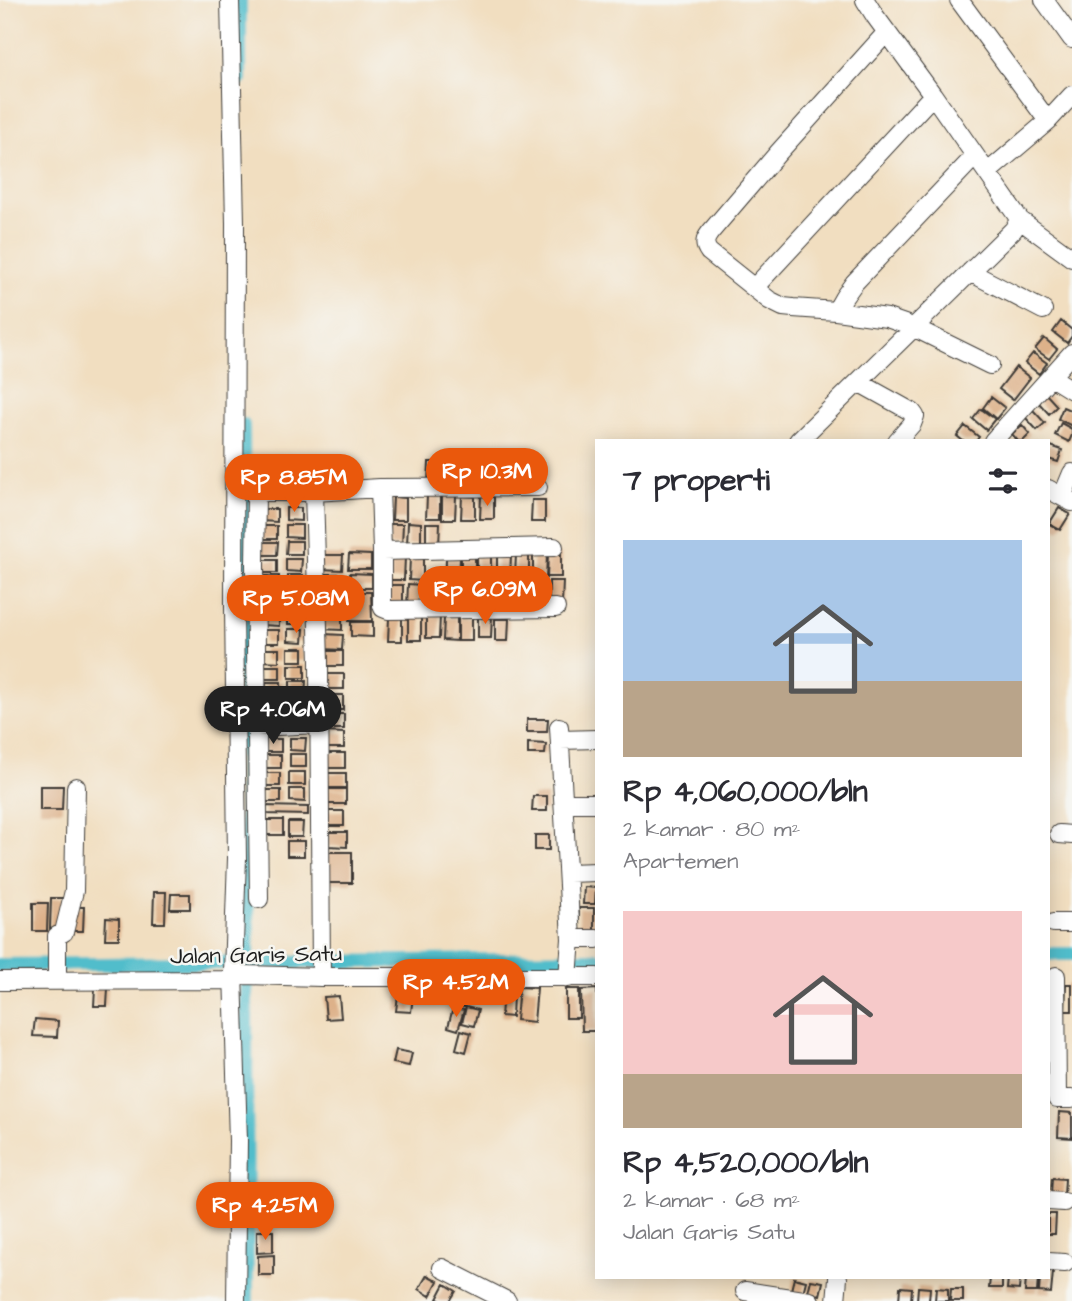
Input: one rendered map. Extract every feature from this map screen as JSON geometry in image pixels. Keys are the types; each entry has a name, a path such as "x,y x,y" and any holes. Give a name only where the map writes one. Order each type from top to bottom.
{"street":[{"path":"230,0 235,223 234,607 237,859 234,949 241,975 236,1301"},
{"path":"865,0 1020,220 1072,258"},
{"path":"959,0 1048,121"},
{"path":"1044,0 1072,39"},
{"path":"887,32 706,237 705,248 769,300 783,307 887,318 913,327 990,365"},
{"path":"754,288 933,95"},
{"path":"988,172 1048,121 1072,95"},
{"path":"836,311 854,283 975,156"},
{"path":"800,439 1013,230 1020,220"},
{"path":"970,272 1043,310"},
{"path":"995,439 1072,353"},
{"path":"1051,377 1072,390"},
{"path":"859,382 915,416 912,424 899,439"},
{"path":"1061,496 1072,473"},
{"path":"259,899 256,495 264,492 380,488 538,487"},
{"path":"380,488 383,608 388,611 556,608"},
{"path":"314,492 319,662 321,973"},
{"path":"382,551 554,547"},
{"path":"257,727 318,724"},
{"path":"569,974 571,943 560,734 595,739"},
{"path":"57,981 57,936 64,932 74,891 76,787"},
{"path":"564,803 595,803"},
{"path":"568,873 595,872"},
{"path":"1054,923 1072,923"},
{"path":"571,943 595,939"},
{"name":"Jalan Garis Satu","path":"0,981 321,973 569,974 595,977"},
{"path":"1059,976 1059,1099"},
{"path":"442,1268 507,1301"},
{"path":"836,1301 838,1279"},
{"path":"745,1291 810,1301"}],"building":[{"path":"1061,321 1072,330 1072,336 1067,343 1053,332"},
{"path":"1044,338 1057,349 1049,359 1035,349"},
{"path":"1033,353 1047,363 1039,374 1025,363"},
{"path":"1016,367 1030,378 1013,400 999,389"},
{"path":"1046,394 1057,406 1049,414 1038,402"},
{"path":"991,397 1005,408 996,419 983,408"},
{"path":"1063,407 1072,411 1072,426 1058,419"},
{"path":"981,409 995,419 986,430 973,419"},
{"path":"1033,410 1045,423 1037,430 1025,417"},
{"path":"1061,423 1072,429 1069,442 1055,435"},
{"path":"1022,425 1030,434 1025,439 1016,439 1012,434"},
{"path":"965,426 979,437 961,439 957,436"},
{"path":"1050,446 1062,450 1058,462 1050,460"},
{"path":"449,461 463,461 462,484 449,483"},
{"path":"429,462 443,462 442,484 428,484"},
{"path":"427,496 440,496 440,518 426,518"},
{"path":"442,496 456,496 455,519 442,519"},
{"path":"462,496 475,497 475,519 461,519"},
{"path":"481,496 494,497 494,519 480,519"},
{"path":"393,497 406,498 406,520 392,520"},
{"path":"532,500 545,500 545,522 531,522"},
{"path":"286,508 301,508 301,521 286,520"},
{"path":"1059,508 1070,514 1060,530 1050,522"},
{"path":"261,509 277,509 277,522 261,521"},
{"path":"408,522 421,523 421,545 407,545"},
{"path":"426,523 440,523 439,546 426,546"},
{"path":"389,524 403,524 402,546 389,546"},
{"path":"286,525 302,525 302,538 286,537"},
{"path":"262,526 277,526 277,539 262,539"},
{"path":"287,541 302,541 302,554 286,554"},
{"path":"262,542 278,542 277,555 262,555"},
{"path":"349,554 371,555 371,569 348,569"},
{"path":"516,554 529,555 529,577 515,577"},
{"path":"548,554 561,554 561,577 547,577"},
{"path":"320,555 343,555 342,570 320,569"},
{"path":"497,555 511,555 510,578 497,578"},
{"path":"533,555 547,555 546,578 533,577"},
{"path":"461,556 475,556 475,578 461,578"},
{"path":"391,557 405,557 404,580 391,580"},
{"path":"477,557 491,557 491,580 477,579"},
{"path":"410,558 423,558 423,581 409,580"},
{"path":"446,558 460,558 458,604 445,604"},
{"path":"286,559 302,559 301,572 286,571"},
{"path":"262,560 277,560 277,573 262,573"},
{"path":"350,573 372,574 372,588 349,588"},
{"path":"320,574 343,574 342,588 320,588"},
{"path":"288,575 303,575 303,588 288,588"},
{"path":"264,576 279,576 279,589 263,589"},
{"path":"531,580 545,580 544,603 531,603"},
{"path":"427,581 440,582 440,604 426,604"},
{"path":"515,581 528,581 528,603 514,603"},
{"path":"549,581 563,581 562,604 549,604"},
{"path":"480,582 493,582 493,605 479,604"},
{"path":"462,583 475,583 475,605 461,605"},
{"path":"496,583 510,583 509,606 496,605"},
{"path":"408,584 421,585 421,607 407,607"},
{"path":"390,585 403,585 403,607 389,607"},
{"path":"349,592 371,592 372,621 349,621"},
{"path":"287,595 302,595 302,608 287,608"},
{"path":"262,596 278,596 278,609 262,609"},
{"path":"321,596 344,596 343,610 321,610"},
{"path":"288,611 303,612 303,624 288,624"},
{"path":"264,613 279,613 279,626 263,625"},
{"path":"320,615 342,615 342,630 320,629"},
{"path":"478,615 492,615 491,638 478,638"},
{"path":"426,616 440,616 439,638 426,638"},
{"path":"408,617 421,617 421,640 408,640"},
{"path":"389,618 402,618 402,641 388,641"},
{"path":"444,618 457,618 457,641 443,640"},
{"path":"458,618 472,618 472,641 458,641"},
{"path":"495,619 509,619 508,641 495,641"},
{"path":"351,622 373,622 373,637 351,636"},
{"path":"288,629 304,629 303,642 288,641"},
{"path":"264,630 279,630 279,643 264,643"},
{"path":"323,634 343,635 342,650 323,649"},
{"path":"288,648 303,648 303,661 288,661"},
{"path":"263,649 279,649 279,662 263,661"},
{"path":"324,651 343,651 343,666 323,666"},
{"path":"289,665 305,665 305,678 289,678"},
{"path":"265,666 280,666 280,679 265,679"},
{"path":"325,674 344,674 344,689 324,689"},
{"path":"290,681 306,681 305,694 290,694"},
{"path":"266,682 281,682 281,695 265,695"},
{"path":"324,695 343,695 343,710 324,710"},
{"path":"292,704 307,705 307,717 292,717"},
{"path":"268,705 283,706 283,719 267,718"},
{"path":"325,714 344,714 344,729 325,729"},
{"path":"527,719 548,719 547,732 527,732"},
{"path":"325,732 344,733 344,748 325,748"},
{"path":"290,738 306,738 305,751 290,750"},
{"path":"266,739 281,739 281,752 265,752"},
{"path":"528,743 546,744 545,754 528,754"},
{"path":"326,753 345,753 345,768 325,768"},
{"path":"290,754 306,754 306,767 290,767"},
{"path":"266,755 281,755 281,768 266,768"},
{"path":"289,772 305,772 305,785 289,785"},
{"path":"265,773 280,773 280,786 265,786"},
{"path":"327,773 346,773 346,788 327,788"},
{"path":"40,786 63,786 62,810 40,810"},
{"path":"290,789 305,789 305,802 290,801"},
{"path":"327,789 346,789 346,804 326,804"},
{"path":"265,790 281,790 281,802 265,802"},
{"path":"533,796 547,796 547,811 532,811"},
{"path":"265,806 308,807 308,815 265,814"},
{"path":"325,811 344,811 344,826 325,826"},
{"path":"267,820 283,820 283,835 267,835"},
{"path":"288,822 303,822 302,837 288,837"},
{"path":"328,832 347,832 347,847 328,846"},
{"path":"535,835 549,835 549,850 535,850"},
{"path":"287,841 304,841 304,856 287,856"},
{"path":"328,852 352,852 352,883 327,883"},
{"path":"584,887 595,888 595,904 583,904"},
{"path":"154,892 166,892 165,923 153,923"},
{"path":"171,894 190,894 190,909 170,909"},
{"path":"51,898 64,898 64,929 50,929"},
{"path":"33,903 48,903 47,931 33,931"},
{"path":"71,907 84,907 83,931 71,931"},
{"path":"579,908 594,908 594,933 579,933"},
{"path":"106,918 119,919 119,939 105,939"},
{"path":"1066,984 1072,984 1072,1011 1065,1011"},
{"path":"519,987 537,988 534,1022 516,1020"},
{"path":"95,988 108,988 107,1006 94,1006"},
{"path":"566,989 579,989 579,1018 566,1018"},
{"path":"595,989 595,1031 582,1031 581,990"},
{"path":"443,990 453,991 452,1004 442,1003"},
{"path":"456,990 466,992 464,1007 454,1006"},
{"path":"503,994 513,995 512,1017 501,1016"},
{"path":"398,995 413,996 411,1012 396,1011"},
{"path":"339,996 341,1018 326,1019 324,997"},
{"path":"466,1007 478,1010 474,1026 462,1023"},
{"path":"453,1008 464,1010 458,1030 448,1027"},
{"path":"35,1019 58,1021 57,1037 33,1036"},
{"path":"461,1030 471,1033 466,1052 456,1049"},
{"path":"396,1050 412,1053 409,1066 393,1063"},
{"path":"1059,1112 1072,1113 1072,1138 1058,1137"},
{"path":"1052,1178 1065,1179 1064,1195 1051,1194"},
{"path":"1050,1214 1056,1214 1055,1234 1050,1234"},
{"path":"257,1231 273,1231 273,1252 257,1253"},
{"path":"274,1255 274,1275 258,1275 258,1256"},
{"path":"1050,1272 1053,1272 1051,1293 1039,1292 1040,1279 1050,1279"},
{"path":"427,1275 438,1281 430,1296 419,1289"},
{"path":"794,1279 806,1281 803,1293 791,1290"},
{"path":"990,1279 1002,1279 1002,1288 989,1288"},
{"path":"1008,1279 1020,1279 1019,1290 1007,1289"},
{"path":"1026,1279 1038,1279 1037,1292 1025,1292"},
{"path":"811,1280 823,1282 820,1295 808,1292"},
{"path":"445,1284 456,1291 450,1301 437,1299"},
{"path":"900,1287 912,1288 911,1301 899,1301"},
{"path":"918,1287 930,1288 929,1301 917,1301"},
{"path":"936,1288 948,1289 948,1301 935,1301"},
{"path":"951,1289 963,1289 963,1301 950,1301"}],"waterway":[{"path":"240,0 240,79"},
{"path":"243,425 248,968 247,1301"},
{"path":"1050,954 1072,954"},
{"path":"0,965 595,959"}]}
